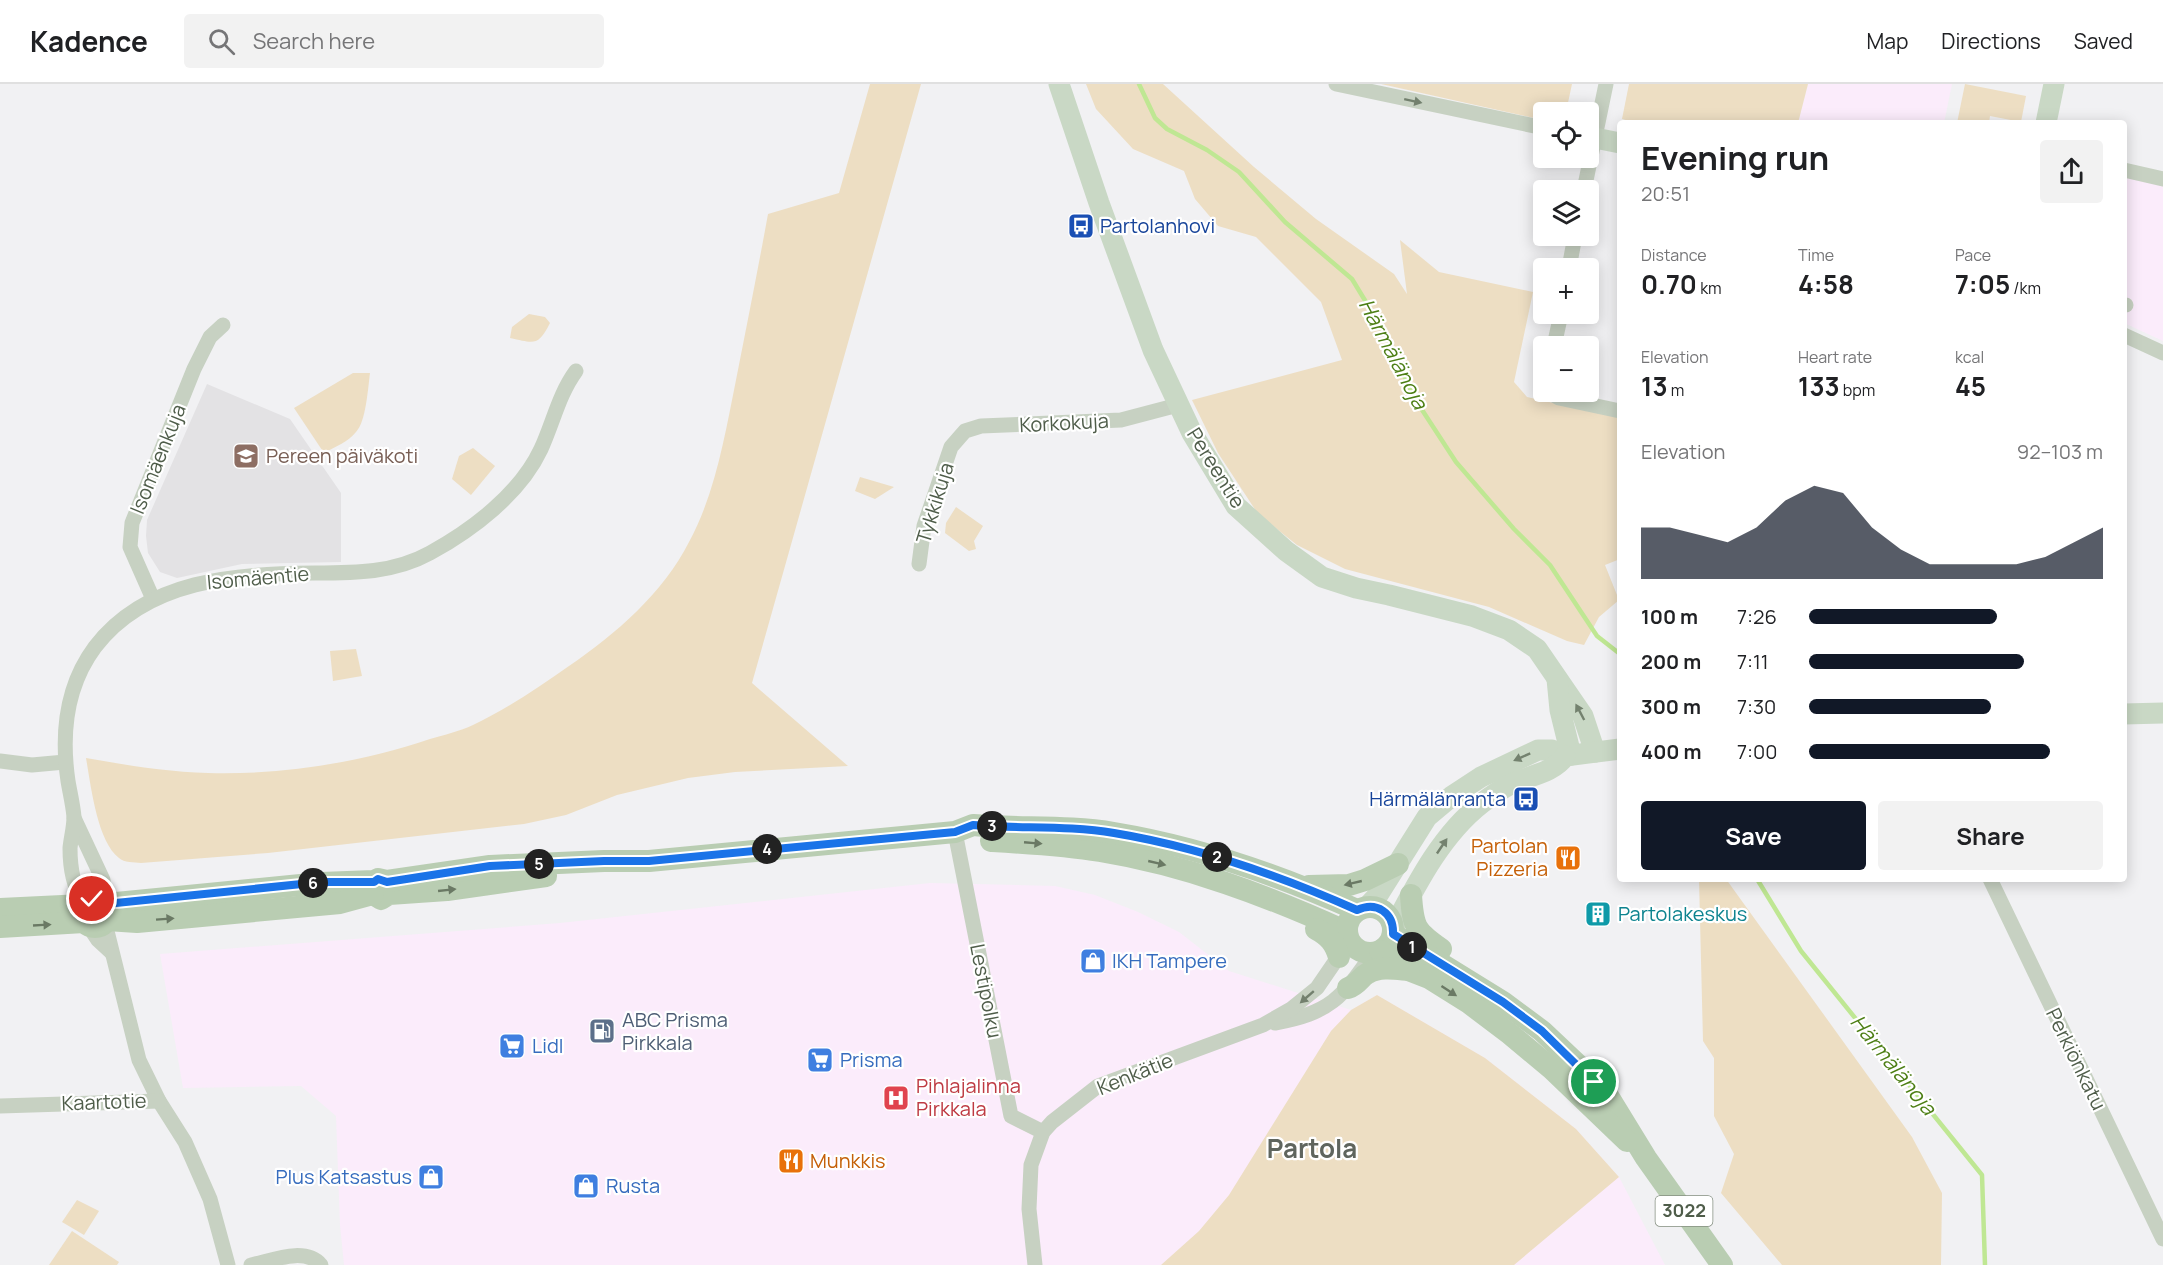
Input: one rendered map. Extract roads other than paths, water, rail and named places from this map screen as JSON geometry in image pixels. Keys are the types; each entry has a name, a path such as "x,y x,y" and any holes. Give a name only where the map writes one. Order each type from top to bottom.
{"main road":[{"path":"0,909 96,916 137,922 340,903 381,888 490,866 604,861 644,862 955,832 973,825 1113,832 1220,858 1362,908 1382,909 1388,914 1385,941 1359,950 1345,943"},
{"path":"955,832 976,840 1034,843 1100,851 1172,867 1250,891 1254,902 1328,935 1336,948 1345,943 1350,918 1362,908"},
{"path":"1304,887 1349,885 1398,864"},
{"path":"1411,895 1413,917 1418,933 1461,963 1469,980"},
{"path":"0,927 96,916"},
{"name":"3022","path":"1385,941 1412,971 1429,978 1510,1034 1552,1069 1646,1158"},
{"name":"3022","path":"1385,941 1469,980 1542,1031 1577,1064 1608,1096 1646,1158 1722,1265"},
{"path":"1348,988 1357,984 1367,973 1381,969 1412,971"}],"street":[{"name":"Pereentie","path":"1059,84 1125,278 1153,350 1178,405 1215,474 1236,506 1286,551 1322,577 1356,588 1472,616 1509,630 1537,649 1583,716 1595,752"},
{"path":"1336,84 1533,126"},
{"path":"1599,110 1606,84"},
{"path":"2047,120 2054,84"},
{"path":"1599,138 1617,142"},
{"path":"2127,171 2163,179"},
{"name":"Isomäenkuja","path":"153,599 130,546 132,523 194,369 210,337 223,325"},
{"path":"2127,336 2163,353"},
{"name":"Isomäentie","path":"96,916 72,881 70,848 74,818 65,762 66,723 70,694 85,662 111,627 153,599 186,587 224,578 250,575 369,572 410,564 429,554 495,507 524,478 540,451 559,403 576,371"},
{"path":"1577,402 1617,410"},
{"name":"Korkokuja","path":"954,442 965,431 973,428 1120,420 1178,405"},
{"name":"Tykkikuja","path":"919,564 924,526 954,442"},
{"path":"1557,675 1568,755"},
{"path":"2127,714 2163,713"},
{"path":"1362,908 1378,895 1427,818 1452,796 1481,777 1538,750 1552,750 1568,755 1617,749"},
{"path":"1385,941 1411,895 1455,828 1472,811 1507,786 1559,765 1568,755"},
{"path":"0,761 32,765 65,762"},
{"path":"74,818 103,880 96,916"},
{"name":"Lestipolku","path":"955,832 1011,1116 1043,1132"},
{"name":"Perkiönkatu","path":"1991,882 2163,1239"},
{"name":"Kaartotie","path":"0,1106 159,1101 139,1060 111,952 98,940 96,916"},
{"name":"Kenkätie","path":"1035,1265 1029,1209 1031,1165 1043,1132 1072,1105 1098,1086 1263,1025 1301,1018 1320,1011 1332,1004 1348,988 1385,941"},
{"name":"Kenkätie","path":"1263,1025 1308,997 1345,943"},
{"path":"159,1101 185,1142 210,1199 228,1265"},
{"path":"251,1265 301,1255 311,1257 321,1265"}],"waterway":[{"name":"Härmälänoja","path":"1139,84 1155,118 1167,129 1207,150 1239,172 1285,222 1352,279 1386,335 1413,396 1456,462 1514,529 1550,565 1597,636 1617,652"},
{"name":"Härmälänoja","path":"1759,882 1801,951 1982,1175 1985,1265"}],"place":[{"name":"Partolanhovi","path":"1081,226"},
{"name":"Pereen päiväkoti","path":"246,456"},
{"name":"Härmälänranta","path":"1526,799"},
{"name":"Partolan Pizzeria","path":"1568,858"},
{"name":"Partolakeskus","path":"1598,914"},
{"name":"IKH Tampere","path":"1093,961"},
{"name":"ABC Prisma Pirkkala","path":"602,1031"},
{"name":"Lidl","path":"512,1046"},
{"name":"Prisma","path":"820,1060"},
{"name":"Pihlajalinna Pirkkala","path":"896,1098"},
{"name":"Munkkis","path":"791,1161"},
{"name":"Plus Katsastus","path":"431,1177"},
{"name":"Rusta","path":"586,1186"}],"district":[{"name":"Partola","path":"1312,1149"}]}
